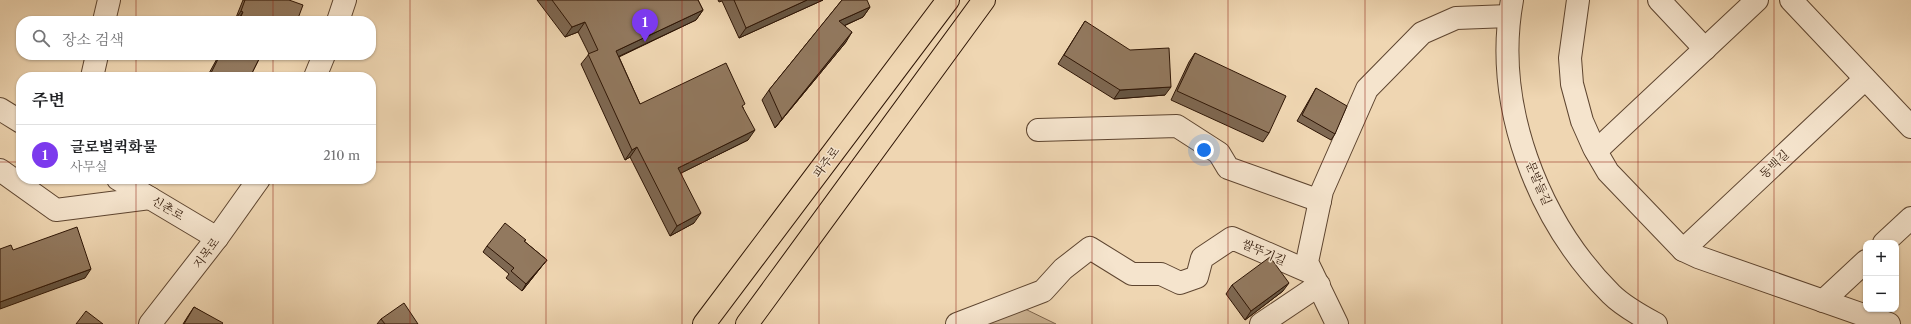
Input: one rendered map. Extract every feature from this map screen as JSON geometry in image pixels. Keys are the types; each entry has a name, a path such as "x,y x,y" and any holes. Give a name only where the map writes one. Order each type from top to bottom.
{"main road":[{"path":"902,60 937,0"},
{"name":"파주로","path":"704,324 948,0"},
{"path":"747,324 984,0"},
{"path":"938,63 1000,0"}],"street":[{"path":"105,16 109,0"},
{"path":"340,16 345,0"},
{"path":"1578,0 1570,58 1572,84 1582,121 1608,172 1683,250 1698,257 1889,324"},
{"path":"1659,0 1705,48"},
{"path":"1596,151 1757,0"},
{"path":"1790,0 1911,127"},
{"path":"1337,324 1307,262 1322,191 1367,89 1422,33 1456,18 1510,8"},
{"name":"문발들길","path":"1510,8 1508,62 1512,103 1526,152 1555,221 1579,258 1612,295 1639,315 1656,324"},
{"path":"93,72 96,60"},
{"path":"317,72 322,60"},
{"name":"동백길","path":"1683,250 1865,79"},
{"path":"0,109 16,119"},
{"path":"1038,130 1177,126 1219,153 1228,168 1320,201"},
{"path":"0,170 16,181"},
{"path":"20,184 56,210 150,198"},
{"name":"신촌로","path":"126,184 217,238"},
{"name":"지목로","path":"150,324 217,238 255,184"},
{"path":"1887,240 1911,218"},
{"name":"쌀뚜기길","path":"957,324 1043,290 1062,269 1090,248 1132,274 1161,274 1180,283 1197,277 1202,258 1232,238 1316,279"},
{"path":"1823,301 1863,264"},
{"path":"1261,324 1316,279"}],"shaded area":[{"path":"1021,307 1056,324 976,324"}],"building":[{"path":"245,0 289,0 303,5 299,16 241,16 243,12 241,11"},
{"path":"552,0 698,0 703,10 616,51 640,104 726,63 745,104 742,106 755,130 678,168 701,213 677,226 637,147 632,150 588,54 598,50 585,22 572,27"},
{"path":"734,0 807,0 746,28"},
{"path":"842,0 867,0 870,7 839,21 852,32 782,119 769,90"},
{"path":"1085,21 1130,50 1169,48 1171,87 1120,90 1064,55"},
{"path":"1195,53 1286,96 1269,133 1177,91"},
{"path":"218,60 258,60 252,72 212,72"},
{"path":"1316,88 1347,106 1335,134 1302,115"},
{"path":"505,223 547,260 526,284 511,271 514,268 487,246"},
{"path":"77,227 91,269 0,302 0,249 11,245 13,250"},
{"path":"1270,257 1289,283 1251,311 1232,285"},
{"path":"404,303 418,324 385,324 381,319"},
{"path":"194,307 223,323 184,324"},
{"path":"86,311 103,324 76,324"}],"place":[{"name":"글로벌퀵화물","path":"645,42"}]}
